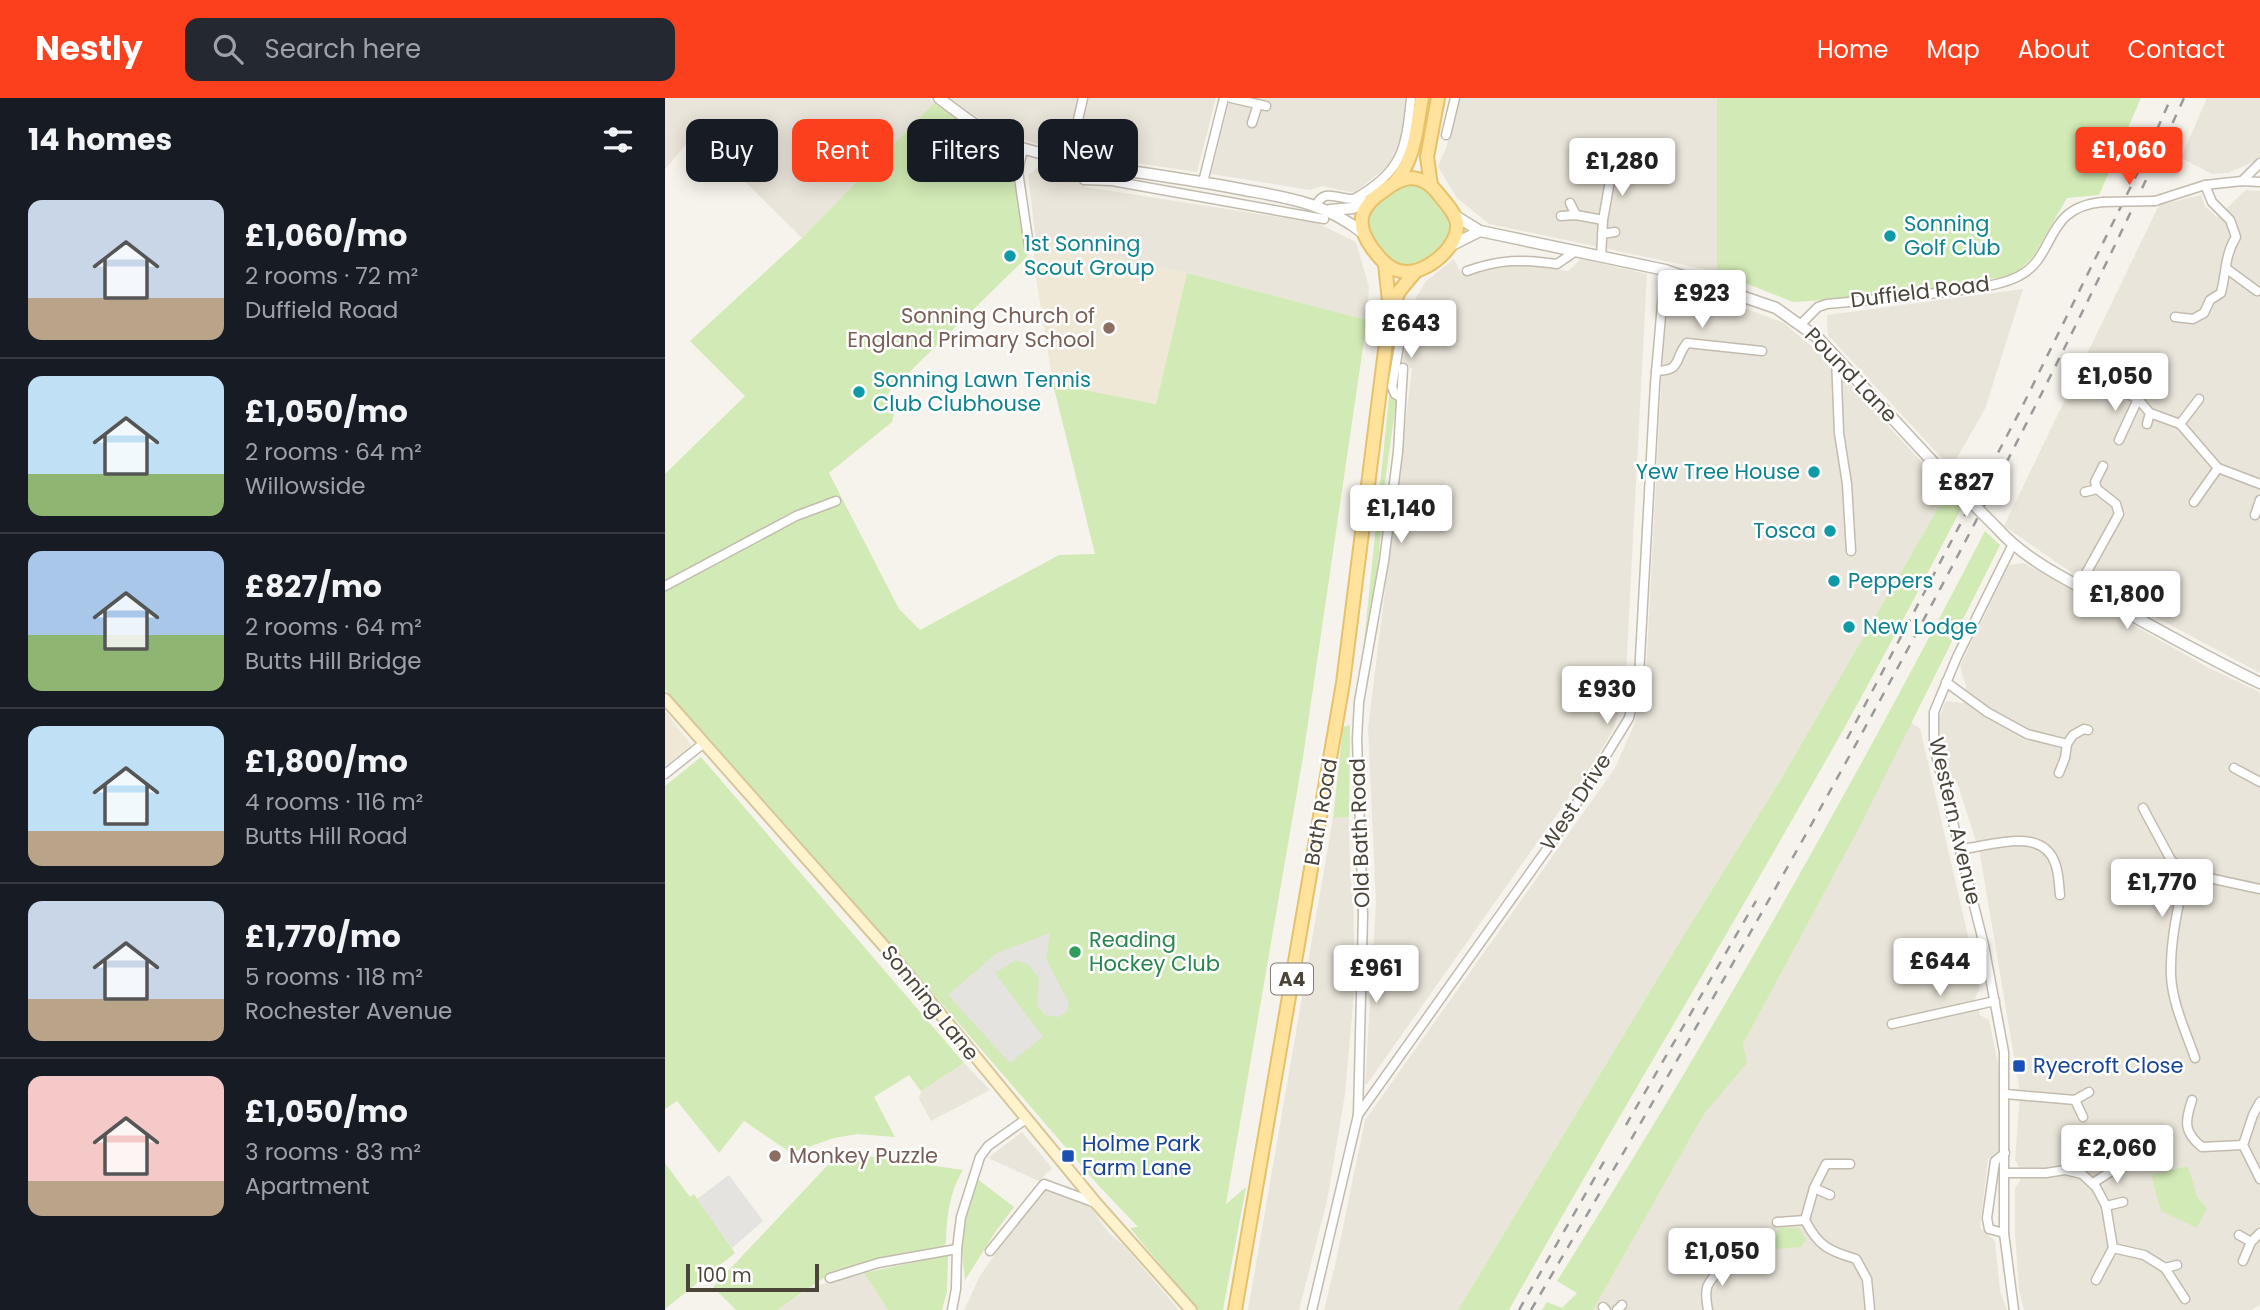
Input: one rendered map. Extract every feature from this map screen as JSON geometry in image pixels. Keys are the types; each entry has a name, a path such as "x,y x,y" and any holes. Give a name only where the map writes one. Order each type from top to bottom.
{"main road":[{"path":"1392,184 1406,168 1411,157 1422,98"},
{"path":"1431,185 1414,178 1404,178 1369,201 1362,218 1363,233 1385,264 1402,271 1416,271 1450,246 1457,226 1453,214 1431,185 1427,157 1438,98"},
{"name":"Bath Road","path":"1235,1310 1343,683 1390,311 1385,264"},
{"name":"Bath Road","path":"1390,311 1400,290 1416,271"},
{"name":"Sonning Lane","path":"665,699 891,954 1096,1203 1191,1310"}],"street":[{"path":"939,98 967,119"},
{"path":"1080,119 1083,98"},
{"path":"1203,182 1224,98"},
{"path":"1231,98 1262,105 1252,123"},
{"path":"1316,206 1320,197 1326,194 1354,199 1389,174 1404,149 1411,98"},
{"path":"1446,135 1455,98"},
{"path":"1593,161 1611,175"},
{"path":"2242,181 2260,163"},
{"path":"1138,171 1291,199 1316,206 1363,233"},
{"path":"1611,175 1625,171"},
{"path":"1601,257 1603,220 1611,175"},
{"path":"1020,182 1029,246"},
{"path":"1117,182 1287,213 1327,214 1369,201"},
{"name":"Duffield Road","path":"1801,324 1818,307 1827,304 1945,292 2020,276 2034,264 2066,215 2089,203 2155,201 2205,185 2260,182"},
{"path":"2175,317 2193,319 2204,313 2210,300 2221,293 2228,251 2236,237 2230,220 2212,202 2205,185"},
{"path":"1287,213 1291,199"},
{"path":"1570,203 1576,215"},
{"name":"Pound Lane","path":"1453,214 1480,231 1665,270 1776,308 1801,324 1836,357 2013,546"},
{"path":"1561,216 1576,215 1603,220"},
{"path":"1450,246 1480,231"},
{"path":"1602,234 1615,232"},
{"path":"1467,271 1491,262 1523,260 1557,264 1577,251"},
{"path":"2227,269 2257,291"},
{"name":"West Drive","path":"1359,1115 1559,832 1629,718 1639,676 1656,370 1665,270"},
{"path":"1400,397 1392,387 1402,328"},
{"path":"1656,370 1671,370 1677,365 1680,352 1687,343 1762,351"},
{"path":"1836,357 1839,433 1847,484 1851,551"},
{"path":"1400,397 1403,368"},
{"path":"2099,380 2138,399 2150,413 2181,424 2218,467 2260,484"},
{"name":"Old Bath Road","path":"1312,1310 1359,1115 1363,915 1357,739 1359,702 1384,561 1398,452 1400,397"},
{"path":"2119,440 2138,399"},
{"path":"2181,424 2199,399"},
{"path":"2147,424 2150,413"},
{"path":"2079,586 2119,514 2116,504 2097,489 2095,482 2103,466"},
{"path":"2194,502 2218,467"},
{"path":"2085,492 2097,489"},
{"path":"2255,515 2260,500"},
{"path":"665,586 796,516 836,501"},
{"path":"2013,546 2214,661 2260,683"},
{"name":"Western Avenue","path":"2013,546 1934,712 1934,747 1962,849 2004,1052 2004,1233 2014,1310"},
{"path":"1946,682 1987,712 2027,734 2067,744"},
{"path":"1343,683 1362,687"},
{"path":"2059,773 2067,744 2073,735 2084,729 2088,730"},
{"path":"665,774 704,743"},
{"path":"2234,768 2260,782"},
{"path":"2143,808 2156,823 2171,860 2186,873 2260,890"},
{"path":"1962,849 2034,841 2047,850 2055,863 2054,880 2060,895"},
{"path":"2186,873 2174,932 2171,976 2178,1012 2195,1058"},
{"path":"1892,1024 1995,1001"},
{"path":"2005,1094 2075,1100 2089,1092"},
{"path":"2075,1100 2083,1117"},
{"path":"2192,1100 2185,1121 2192,1139 2203,1147 2243,1145"},
{"path":"2260,1102 2243,1145 2260,1179"},
{"path":"952,1310 961,1217 980,1157 988,1146 1026,1119"},
{"name":"Western Avenue","path":"2004,1233 1989,1229 1987,1218 1994,1161 2005,1153"},
{"path":"1850,1164 1826,1164 1814,1188 1805,1220 1815,1240 1835,1253 1856,1259 1867,1279 1870,1310"},
{"path":"2092,1183 2118,1167 2134,1164"},
{"path":"2005,1173 2065,1170 2082,1174 2092,1183 2106,1206 2113,1248 2096,1280"},
{"path":"990,1251 1044,1184 1096,1203"},
{"path":"1814,1188 1830,1195"},
{"path":"2106,1206 2123,1202"},
{"path":"1777,1222 1805,1220"},
{"path":"2243,1261 2251,1242 2260,1233"},
{"path":"2239,1235 2251,1242"},
{"path":"2113,1248 2144,1255 2165,1268 2185,1299"},
{"path":"829,1278 878,1263 957,1249"},
{"path":"1708,1310 1704,1292 1710,1279 1724,1264"},
{"path":"2165,1268 2177,1265"}],"shaded area":[{"path":"665,98 929,98 934,103 918,119 907,119 907,131 893,145 893,119 792,119 792,182 857,182 802,238 745,182 778,182 778,119 686,119 686,145 665,169"},
{"path":"948,98 1216,98 1197,172 1138,163 1138,119 1038,119 1037,144 1024,139 1024,119 980,119"},
{"path":"1230,98 1405,98 1402,134 1389,165 1354,193 1322,186 1310,190 1211,174"},
{"path":"1459,98 1717,98 1717,272 1489,224 1457,198 1438,167 1447,145"},
{"path":"2207,98 2260,98 2260,162 2257,160 2228,173 2212,174 2181,158"},
{"path":"1037,168 1038,182 1081,182 1085,187 1317,223 1356,242 1369,287 1367,320 1187,273 1036,242 1028,175"},
{"path":"2246,190 2260,191 2260,673 2092,583 2090,575 2079,570 2072,573 2004,526 2159,205 2201,195 2205,206 2217,217"},
{"name":"Sonning Church of England Primary School","path":"1036,242 1187,273 1156,404 1053,384 1033,259"},
{"path":"1454,259 1462,275 1511,262 1568,271 1581,259 1647,274 1626,672 1622,702 1613,730 1596,759 1365,1084 1376,902 1368,729 1412,369 1403,361 1413,303 1426,281"},
{"path":"1678,283 1784,323 1830,362 1948,491 1784,774 1458,1310 1324,1310 1365,1120 1615,768 1635,722 1646,672 1666,290"},
{"path":"2023,289 1985,409 1951,468 1828,335 1827,315"},
{"path":"2024,563 2209,668 2260,692 2260,1305 2251,1310 2024,1310 2019,1290 2015,1233 2015,1188 2020,1181 2020,1169 2015,1160 2020,1093 1980,854 1958,785 1945,769 1937,747 1939,717 1946,701 1963,703 1966,686 1960,666 2009,565"},
{"path":"665,711 692,746 665,766"},
{"path":"1910,722 1920,728 1980,988 1975,998 1980,1015 1989,1020 2004,1093 2001,1150 1988,1159 1980,1227 1995,1241 2000,1291 2007,1310 1593,1310 1704,1114 1746,1063 1743,1044 1857,832"},
{"path":"1349,817 1355,982 1345,1094 1327,1201 1299,1310 1248,1310 1333,818"},
{"path":"1050,933 1046,959 1069,1003 1067,1012 1058,1017 1045,1015 1037,1005 1039,978 1029,965 1016,960 995,973 1043,1037 1010,1063 948,995 997,953"},
{"path":"964,1063 990,1090 931,1121 919,1099 921,1091"},
{"path":"1022,1132 1052,1168 1039,1181 988,1158"},
{"path":"729,1175 763,1221 732,1248 697,1199"},
{"path":"1040,1188 1088,1204 1109,1233 1124,1246 1179,1310 964,1310 980,1276"},
{"path":"864,1273 888,1310 777,1310 812,1287"}],"green space":[{"name":"Sonning Golf Club","path":"1717,98 2141,98 2099,195 2067,198 2033,257 2014,275 1890,296 1793,302 1717,272"},
{"path":"934,103 958,119 918,119"},
{"path":"907,131 907,182 1015,182 1028,256 889,392 897,400 892,422 829,473 899,609 920,630 1059,555 1095,554 1053,384 1156,404 1187,273 1367,320 1303,757 1226,1204 1246,1187 1223,1310 1198,1310 1130,1228 1138,1227 1099,1186 873,924 665,689 665,474 745,396 690,341 802,238 857,182 893,182 893,145"},
{"path":"1410,184 1424,189 1437,201 1447,217 1449,230 1436,251 1419,262 1401,265 1390,260 1385,253 1371,233 1367,217 1385,196"},
{"path":"1400,375 1385,482 1369,669 1363,672 1389,397"},
{"path":"1948,491 1961,509 1889,647 1509,1310 1458,1310 1784,774"},
{"path":"1985,531 2000,545 1857,832 1743,1044 1747,1063 1704,1114 1593,1310 1542,1310 1547,1302 1562,1308 1577,1293 1557,1281 1670,1097 1779,910"},
{"path":"1350,725 1349,817 1333,818 1343,727"},
{"path":"701,757 964,1063 921,1091 909,1075 874,1097 895,1137 857,1134 834,1138 791,1153 744,1121 719,1153 677,1101 665,1109 665,786"},
{"path":"840,1152 963,1170 950,1205 946,1243 942,1248 908,1253 825,1277 777,1310 736,1310 713,1287"},
{"path":"665,1163 690,1197 694,1194 735,1253 665,1309"},
{"path":"2188,1166 2197,1197 2207,1208 2197,1228 2161,1211 2151,1175"},
{"path":"976,1178 1014,1207 965,1280 959,1227"},
{"path":"1780,1227 1799,1228 1806,1240 1800,1247 1773,1249 1774,1238"},
{"path":"948,1255 947,1292 942,1310 888,1310 864,1273"}],"railway":[{"path":"1847,739 2020,411 2139,170 2171,98"},
{"path":"1531,1310 1790,863 1955,561 2111,254 2184,98"},
{"path":"1626,1125 1756,901"},
{"path":"1519,1310 1606,1158"}],"place":[{"name":"Sonning Golf Club","path":"1890,236"},
{"name":"1st Sonning Scout Group","path":"1010,256"},
{"name":"Sonning Church of England Primary School","path":"1109,328"},
{"name":"Sonning Lawn Tennis Club Clubhouse","path":"859,392"},
{"name":"Yew Tree House","path":"1814,472"},
{"name":"Tosca","path":"1830,531"},
{"name":"Peppers","path":"1834,581"},
{"name":"New Lodge","path":"1849,627"},
{"name":"Reading Hockey Club","path":"1075,952"},
{"name":"Ryecroft Close","path":"2019,1066"},
{"name":"Monkey Puzzle","path":"775,1156"},
{"name":"Holme Park Farm Lane","path":"1068,1156"}]}
